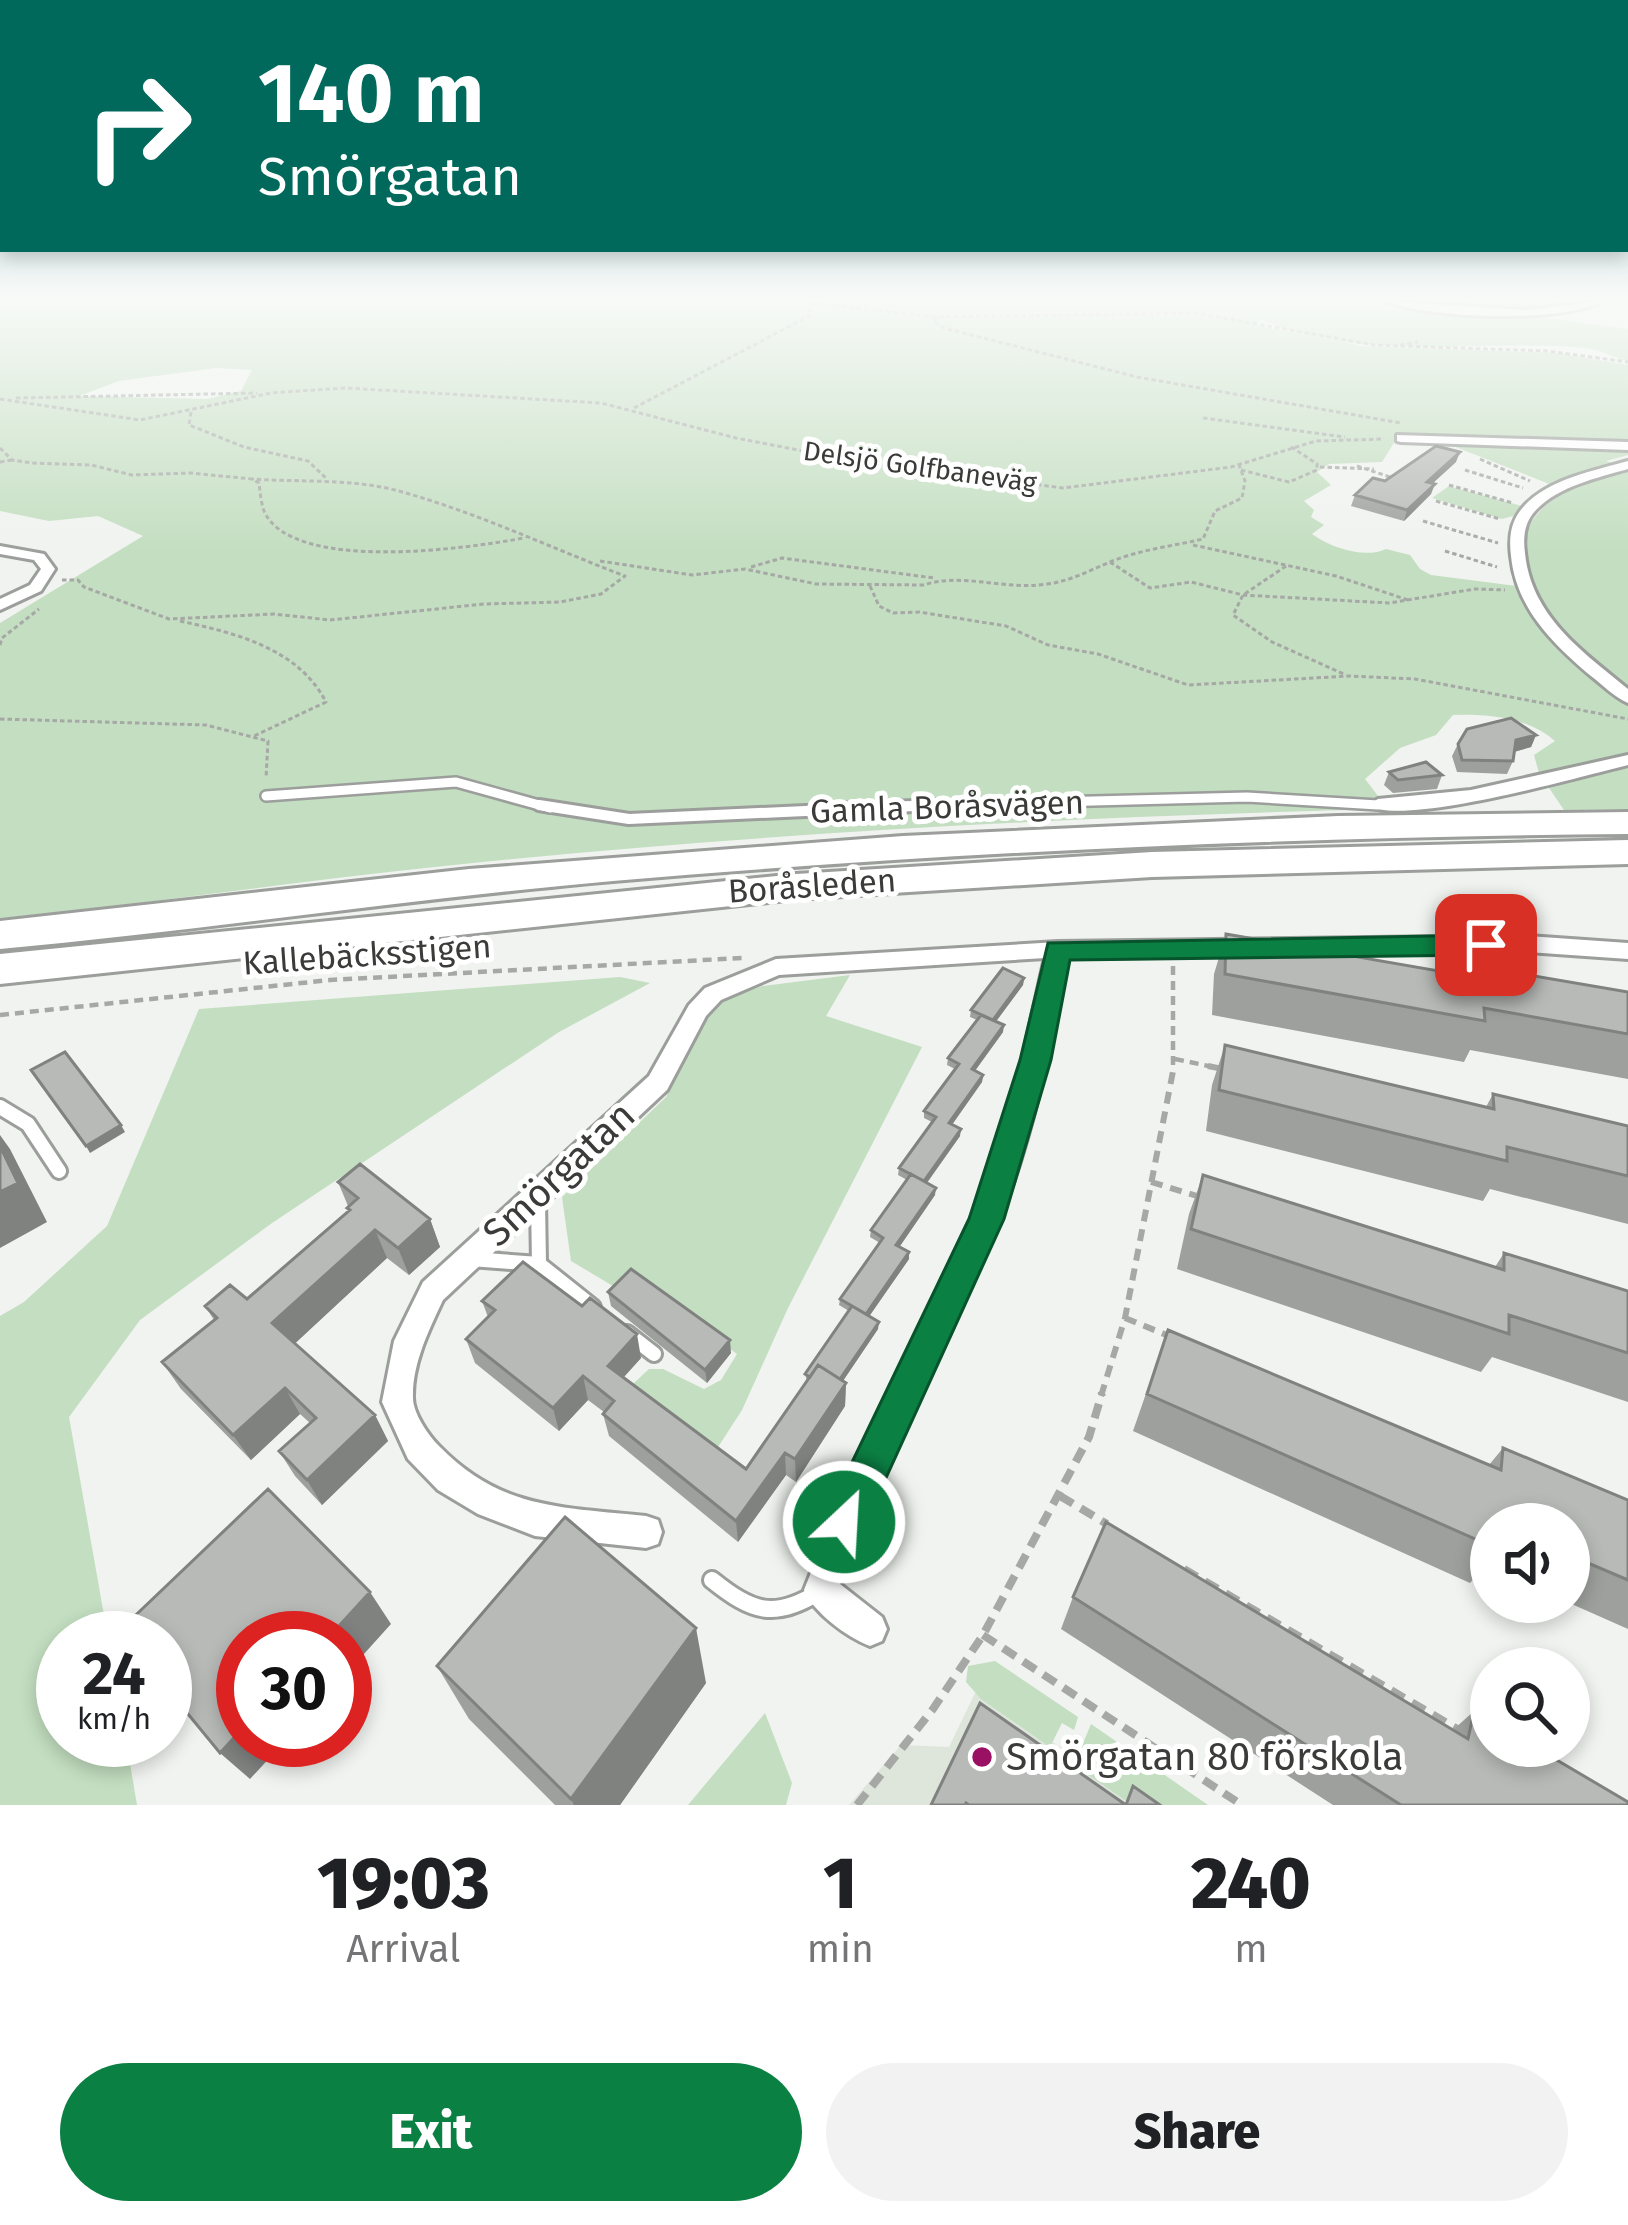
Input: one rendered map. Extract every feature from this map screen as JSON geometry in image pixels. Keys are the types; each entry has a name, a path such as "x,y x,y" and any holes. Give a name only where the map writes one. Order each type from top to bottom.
{"highway":[{"name":"Boråsleden","path":"0,935 464,883 874,848 1256,828 1628,823"},
{"name":"Boråsleden","path":"0,969 677,896 874,881 1269,859 1628,852"}],"street":[{"path":"1401,438 1628,446"},
{"path":"1628,465 1555,489 1527,511 1519,526 1516,560 1524,592 1552,633 1628,698"},
{"path":"0,550 39,557 48,568 44,580 0,605"},
{"name":"Gamla Boråsvägen","path":"1378,805 1414,804 1536,784 1628,760"},
{"name":"Smörgatan","path":"646,1532 535,1520 489,1503 449,1479 418,1448 397,1402 409,1341 433,1291 658,1083 697,1011 713,994 776,967 1058,950 1528,944 1628,951"},
{"path":"870,1629 821,1590 844,1522 987,1219 1035,1060 1058,950"}],"lane":[{"name":"Gamla Boråsvägen","path":"266,796 456,782 560,812 629,820 833,808 1246,796 1378,805"},
{"path":"0,1107 14,1112 40,1137 59,1171"},
{"path":"537,1196 539,1264"},
{"path":"468,1259 539,1264 654,1354"},
{"path":"712,1580 743,1604 788,1611 821,1590"}],"path":[{"path":"634,408 677,385"},
{"path":"1188,385 1395,419 1406,425 1401,438"},
{"name":"Delsjö Golfbaneväg","path":"2,399 140,420 271,393 346,388 634,408 736,438 915,471 1063,488 1240,468 1290,446 1401,438"},
{"path":"2,399 271,393"},
{"path":"191,412 190,425 244,447 308,460 329,481"},
{"path":"1202,418 1349,439"},
{"path":"1430,439 1555,489"},
{"path":"1290,446 1318,467 1374,469"},
{"path":"0,448 12,460"},
{"path":"0,461 91,465 132,475 190,473 386,488 501,523 524,538 626,576 602,594 560,602 484,604 330,620 274,614 169,619"},
{"path":"1357,466 1401,480"},
{"path":"579,557 692,575 745,569 782,557 1005,587 1046,585 1088,575 1110,562 1192,545 1203,538 1208,515 1220,504 1242,498 1240,468 1272,483 1309,476 1318,467"},
{"path":"1465,470 1540,494"},
{"path":"252,479 259,483 256,501 261,516 326,546 446,554 524,538"},
{"path":"1449,485 1524,506 1555,489"},
{"path":"1436,501 1513,522"},
{"path":"1423,521 1509,546"},
{"path":"1192,545 1336,576 1413,602"},
{"path":"1445,551 1510,569 1524,592"},
{"path":"1110,562 1150,588 1191,582 1243,595 1413,602 1477,586 1524,592"},
{"path":"1286,566 1243,595 1233,614 1272,642 1348,676"},
{"path":"745,569 816,584 924,585 939,580"},
{"path":"44,580 78,580 169,619 253,640 266,652 302,664 326,703 251,737"},
{"path":"870,586 879,606 892,613 919,612 1006,626 1048,645 1098,654 1188,685 1348,676 1415,679 1628,718"},
{"path":"0,718 206,725 268,741 266,796"},
{"path":"856,1805 933,1709 983,1635 1089,1436 1125,1318 1175,1058 1173,949"},
{"name":"Kallebäcksstigen","path":"0,1016 330,980 740,957"},
{"path":"1175,1058 1244,1074"},
{"path":"1151,1182 1197,1196"},
{"path":"1125,1318 1190,1345"},
{"path":"1060,1496 1121,1532"},
{"path":"1182,1568 1466,1734"},
{"path":"983,1635 1241,1805"}],"shaded area":[{"name":"Smörgatan 80 förskola","path":"977,1689 1114,1785 1155,1805 849,1805 901,1745 949,1747"}],"green space":[{"path":"0,385 108,385 79,396 207,399 241,391 244,385 1628,385 1628,455 1606,461 1628,467 1628,809 1564,810 1539,773 1534,755 1555,741 1507,719 1453,715 1436,735 1400,748 1365,779 1388,809 1023,822 659,846 0,918 0,623 143,536 98,516 49,521 0,511","holes":["1395,441 1448,444 1567,491 1541,510 1527,531 1524,557 1531,588 1431,575 1410,555 1386,549 1348,550 1312,534 1324,525 1311,517 1314,510 1304,501 1331,485 1317,472 1329,464 1382,462"]},
{"path":"1449,486 1522,506 1502,519 1432,498"},
{"path":"850,975 826,1016 922,1047 788,1308 742,1410 709,1461 621,1395 649,1369 663,1369 704,1389 721,1380 737,1354 626,1274 613,1286 571,1261 562,1197 666,1097 708,1011 724,998 763,986"},
{"path":"620,977 650,983 559,1032 272,1223 140,1320 69,1417 103,1611 36,1611 36,1767 131,1767 137,1805 0,1805 0,1316 24,1302 107,1226 199,1009"},
{"path":"995,1661 1078,1717 1074,1730 1062,1723 1050,1747 981,1699 966,1682 968,1666"},
{"path":"765,1713 792,1783 786,1805 688,1805"},
{"path":"1091,1724 1208,1805 1132,1805 1074,1765"}],"building":[{"path":"1436,446 1460,452 1427,482 1435,484 1407,510 1355,495 1373,478 1385,481"},
{"path":"1511,718 1536,735 1516,740 1513,761 1462,760 1458,744 1467,729"},
{"path":"1426,762 1442,775 1398,780 1389,772"},
{"path":"1226,934 1473,977 1470,965 1628,992 1628,1034 1484,1008 1485,1021 1225,974"},
{"path":"1003,968 1024,978 993,1020 971,1010"},
{"path":"981,1015 1004,1025 972,1069 983,1075 949,1123 961,1129 924,1181 899,1168 936,1117 924,1111 959,1064 948,1058"},
{"path":"1225,1045 1494,1109 1493,1094 1628,1126 1628,1176 1507,1147 1507,1161 1219,1090"},
{"path":"65,1052 121,1125 86,1146 31,1070"},
{"path":"0,1146 18,1183 0,1192"},
{"path":"360,1164 430,1219 398,1248 375,1230 272,1323 375,1415 307,1480 279,1451 316,1418 285,1388 233,1435 162,1362 217,1318 205,1306 230,1285 247,1299 350,1210 347,1208 358,1198 338,1182"},
{"path":"911,1174 936,1188 896,1245 909,1252 866,1314 840,1299 883,1238 871,1230"},
{"path":"1203,1175 1504,1270 1504,1253 1628,1291 1628,1353 1509,1315 1509,1334 1191,1229"},
{"path":"523,1262 582,1306 590,1298 637,1334 608,1366 746,1469 818,1365 846,1383 795,1459 785,1453 736,1521 603,1414 614,1401 583,1376 553,1408 466,1339 495,1310 482,1301"},
{"path":"631,1269 730,1340 705,1370 608,1292"},
{"path":"852,1306 879,1322 840,1379 818,1365 810,1377 805,1374"},
{"path":"1168,1330 1501,1470 1503,1448 1628,1500 1628,1580 1590,1564 1590,1503 1470,1503 1470,1537 1147,1394"},
{"path":"268,1489 370,1592 353,1611 216,1611 216,1748 192,1719 192,1611 140,1611"},
{"path":"565,1517 696,1628 571,1799 437,1666"},
{"path":"1106,1522 1468,1739 1470,1730 1470,1767 1569,1767 1628,1805 1401,1805 1073,1597"},
{"path":"980,1703 1126,1805 931,1805"},
{"path":"1133,1786 1160,1805 1126,1805"}],"place":[{"name":"Smörgatan 80 förskola","path":"982,1757"}],"route":[{"path":"844,1522 987,1219 1035,1060 1058,950 1486,945"}]}
